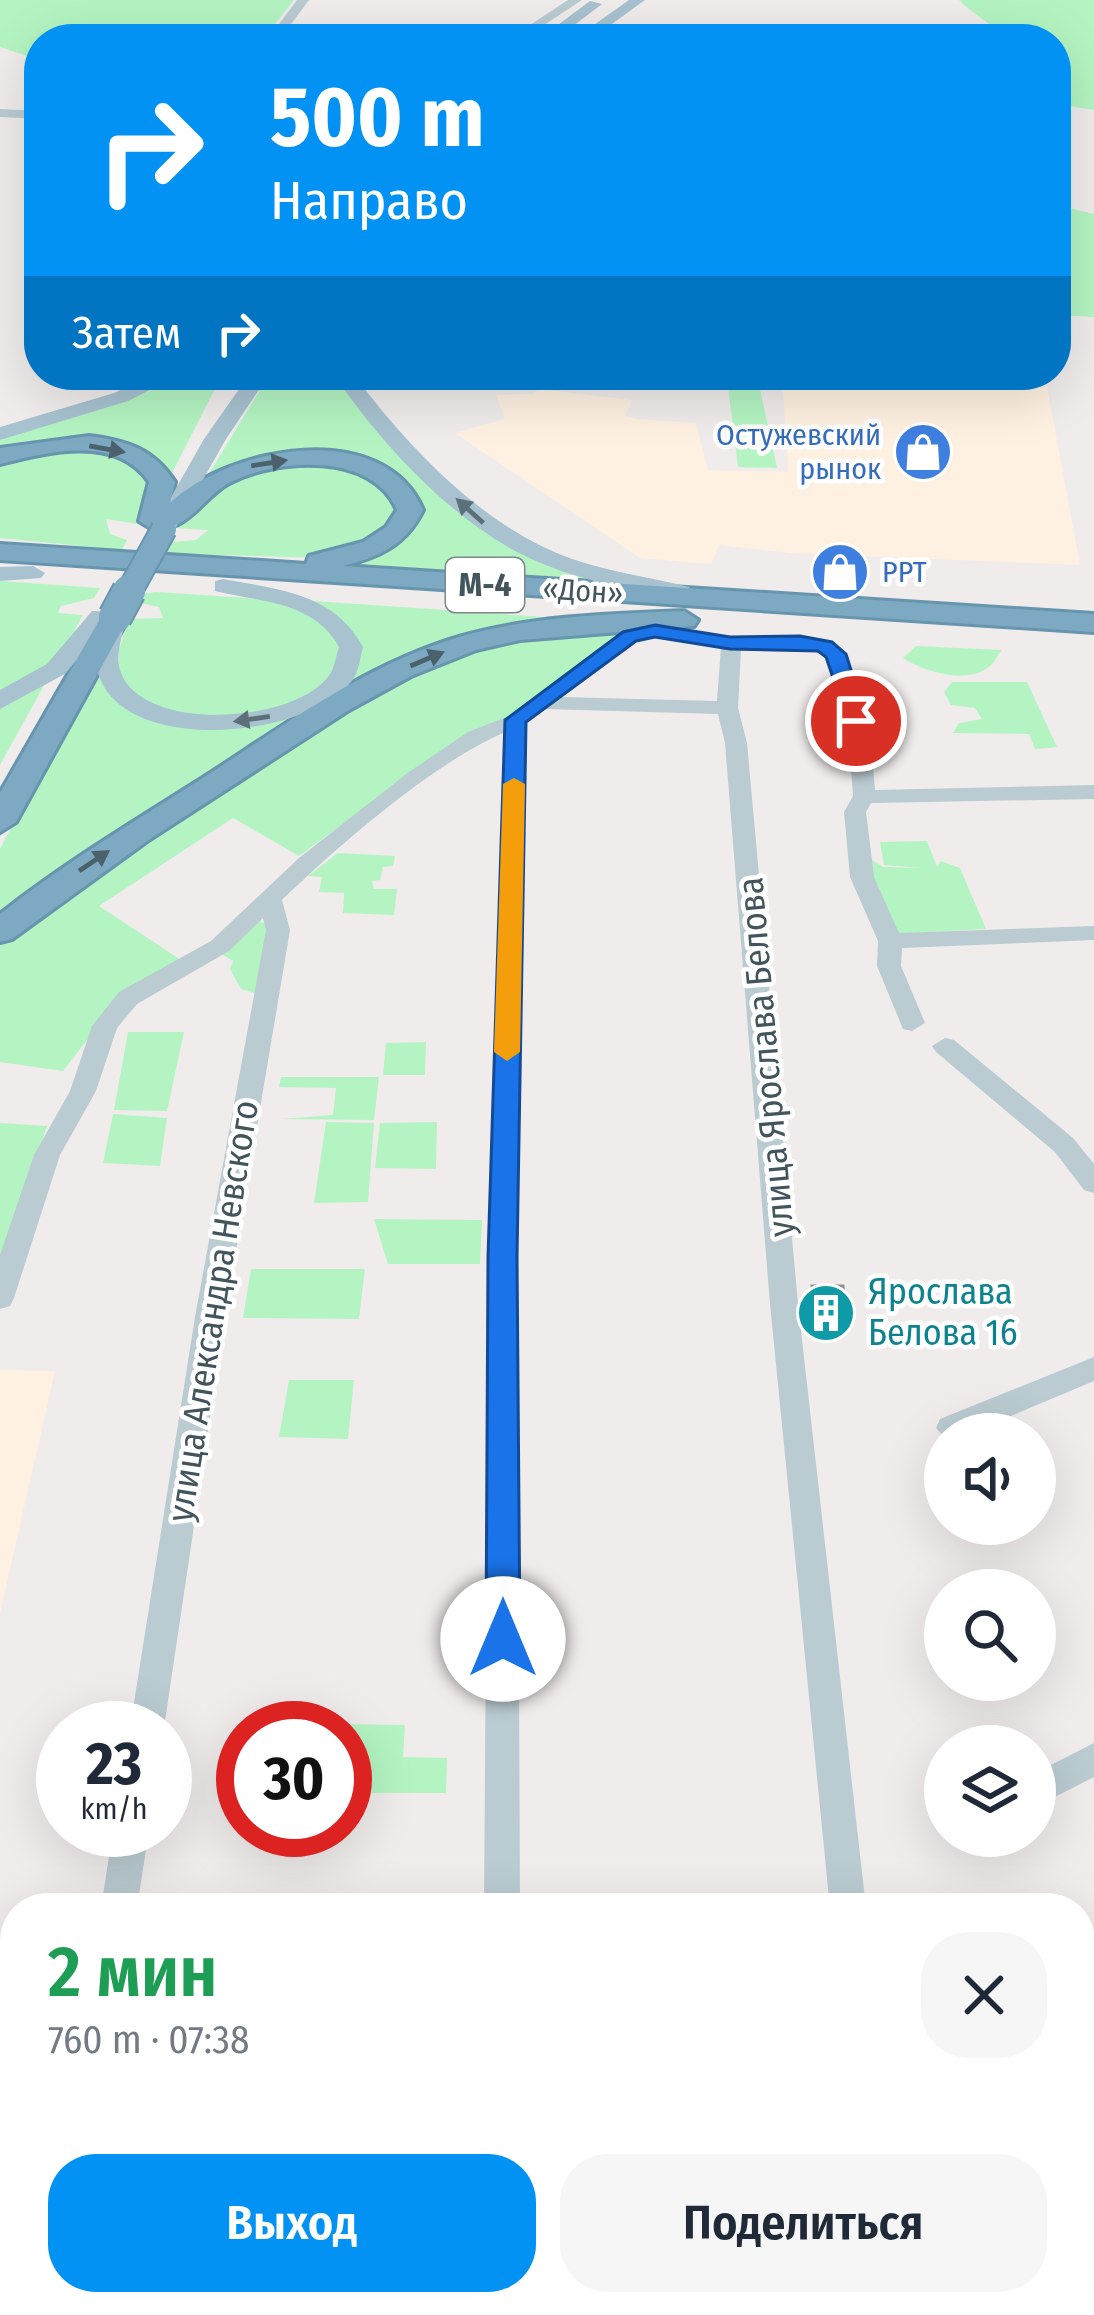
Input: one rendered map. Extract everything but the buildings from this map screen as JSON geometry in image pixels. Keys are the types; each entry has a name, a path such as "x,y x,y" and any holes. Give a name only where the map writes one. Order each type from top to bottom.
{"highway":[{"path":"0,456 40,447 82,445 137,456 152,465 162,482 159,524"},
{"path":"0,822 159,524 213,480 278,460 333,460 389,478 407,495 410,510 402,526 371,549 229,576"},
{"name":"«Дон»","path":"0,548 38,564"},
{"name":"«Дон»","path":"0,572 38,564 229,576 728,621 1094,640"},
{"path":"0,789 108,616"},
{"path":"0,931 132,836 327,712 429,657 550,626 728,621"},
{"name":"«Дон»","path":"728,621 1094,622"}],"main road":[{"path":"568,24 602,0"},
{"path":"591,24 625,0"},
{"path":"603,24 638,0"},
{"path":"0,434 136,390"},
{"path":"159,524 223,390"},
{"path":"159,524 248,390"},
{"path":"358,390 467,510 506,539 548,560 728,621"},
{"path":"108,616 110,678 125,696 163,716 218,723 274,716 315,699 347,672 351,647 335,619 229,576"},
{"path":"0,701 56,669 108,616"}],"street":[{"path":"538,24 576,0"},
{"path":"0,1298 39,1173 83,1091 105,1026 142,987 220,946 269,896 417,777 643,632 728,621 831,650 856,721 865,796 856,812 862,877 890,941 889,965 913,1023"},
{"name":"улица Ярослава Белова","path":"728,621 727,708 736,743 746,835 786,1328 846,1893"},
{"path":"525,711 727,708"},
{"path":"502,1893 501,1334 525,711"},
{"path":"865,796 960,798 1094,792"},
{"name":"улица Александра Невского","path":"151,1701 210,1317 278,931 269,896"},
{"path":"890,941 1094,933"},
{"path":"945,1046 1064,1145 1094,1183"},
{"path":"1064,1145 1094,1140"},
{"path":"987,1413 1094,1368"},
{"path":"1056,1780 1094,1759"},
{"path":"121,1893 127,1857"}],"shaded area":[{"name":"Остужевский рынок","path":"548,390 632,400 625,416 637,419 696,423 708,470 788,472 783,390 1047,390 1080,565 790,553 719,545 711,564 640,558 455,433 505,419 496,395"},
{"path":"0,1370 55,1371 0,1613"}],"green space":[{"path":"0,0 294,0 275,24 24,24 24,55 0,47"},
{"path":"959,0 1094,0 1094,110 1071,106 1071,24 989,24"},
{"path":"1071,209 1094,214 1094,317 1071,316"},
{"path":"136,390 214,390 170,477 149,483 138,524 106,519 110,534 127,540 122,550 0,538 0,438"},
{"path":"260,390 351,390 463,515 609,584 339,564 321,558 153,553 159,543 196,540 208,530 176,528"},
{"path":"728,390 760,390 777,468 738,467"},
{"path":"0,581 100,588 94,598 61,606 58,613 83,615 0,765"},
{"path":"156,592 263,599 302,608 313,601 559,618 628,631 521,709 438,755 299,856 233,818 99,906 184,962 124,992 63,1071 0,1062 0,849 88,678 119,671 119,649 129,619 163,618 159,607 126,600 129,595"},
{"path":"916,646 1002,650 981,672 959,676 934,672 903,658"},
{"path":"952,682 1027,682 1057,747 1035,749 1029,734 953,733 959,723 982,719 975,708 951,705 944,692"},
{"path":"927,841 937,867 941,861 960,868 986,929 891,934 867,877 869,858 883,867 921,868 884,865 880,842"},
{"path":"338,853 395,856 393,866 383,867 380,880 372,881 374,889 397,889 394,915 343,913 344,893 319,892 322,877 308,876"},
{"path":"258,920 273,928 265,988 254,993 241,989 230,969 233,961 220,953"},
{"path":"128,1032 184,1032 167,1111 114,1110"},
{"path":"426,1042 425,1075 383,1075 386,1043"},
{"path":"281,1077 379,1077 374,1120 282,1119 333,1115 336,1088 279,1087"},
{"path":"113,1114 167,1118 160,1166 103,1163"},
{"path":"326,1122 374,1123 368,1202 314,1203"},
{"path":"437,1122 436,1169 375,1168 380,1123"},
{"path":"0,1123 47,1126 0,1271"},
{"path":"374,1219 482,1220 480,1264 388,1264"},
{"path":"251,1269 365,1269 359,1319 243,1318"},
{"path":"289,1380 354,1380 348,1439 279,1437"},
{"path":"372,1725 405,1725 403,1757 447,1758 446,1793 372,1793"}],"slow traffic":[{"path":"507,1052 514,784"}],"place":[{"name":"Остужевский рынок","path":"923,452"},
{"name":"РРТ","path":"840,572"},
{"name":"Ярослава Белова 16","path":"826,1313"}],"route":[{"path":"503,1639 502,1257 516,720 630,636 655,631 730,643 824,646 836,654 856,721"}]}
